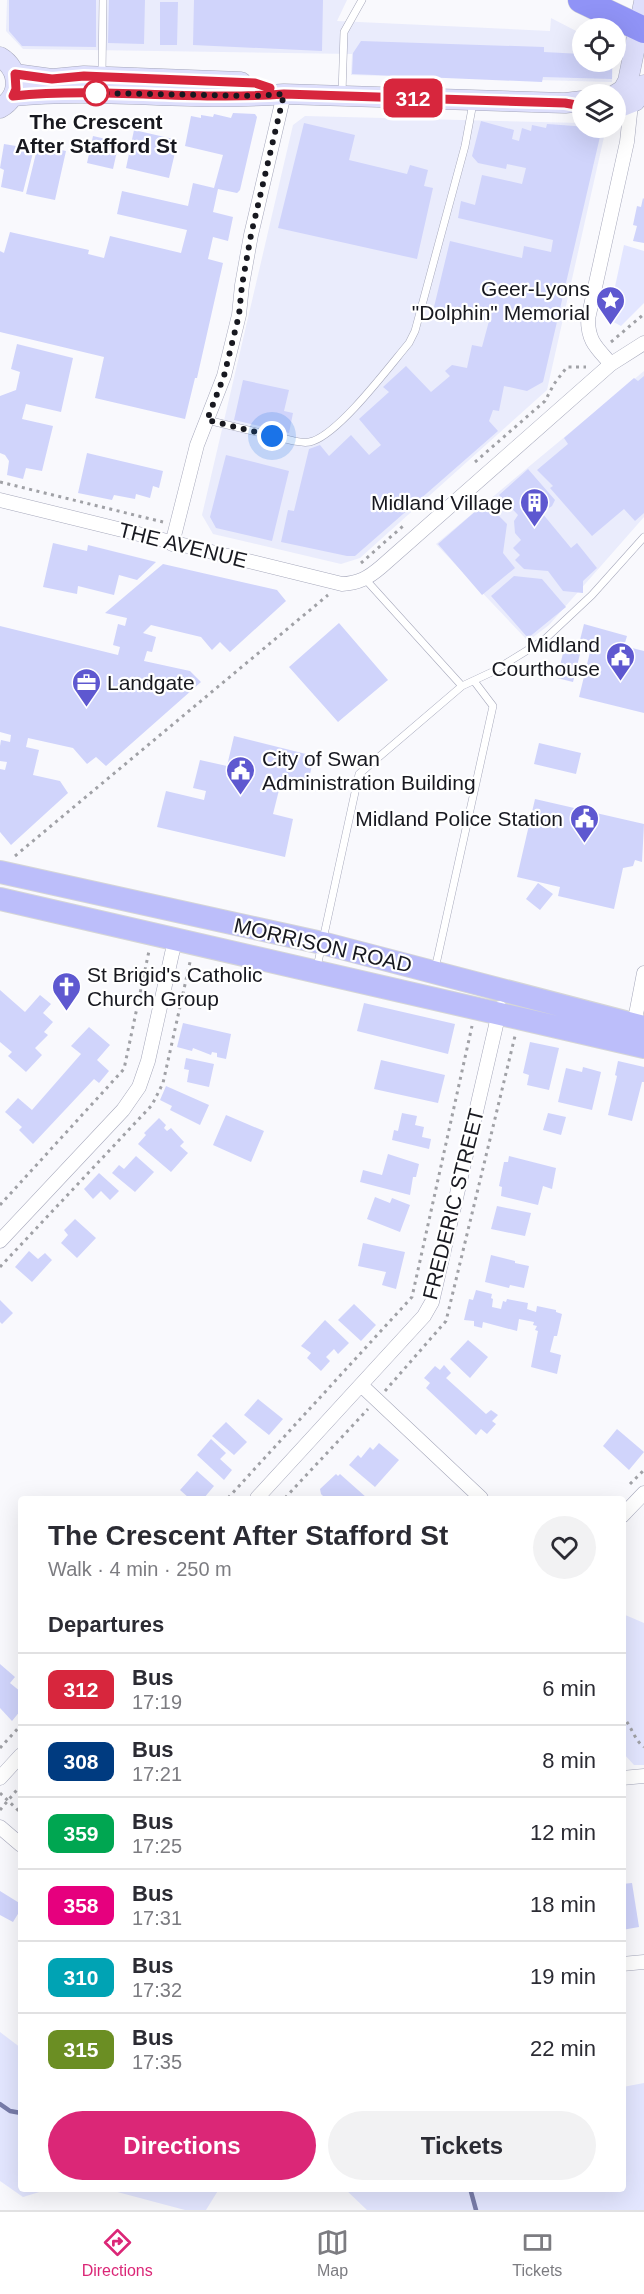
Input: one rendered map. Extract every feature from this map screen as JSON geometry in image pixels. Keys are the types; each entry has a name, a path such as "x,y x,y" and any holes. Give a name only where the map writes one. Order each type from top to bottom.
{"highway":[{"path":"581,0 641,29"}],"main road":[{"name":"MORRISON ROAD","path":"5,866 435,972 503,991 638,1036"},
{"name":"MORRISON ROAD","path":"0,898 498,1015 638,1036"}],"street":[{"path":"626,86 641,29 644,2"},
{"path":"0,57 12,66 15,74 16,89 6,102"},
{"path":"15,74 52,79 102,77 255,83 284,94"},
{"path":"626,99 639,96 644,85"},
{"path":"6,102 100,93 256,96 284,94 572,103"},
{"path":"172,544 197,445 224,376 237,325 251,235 284,94"},
{"path":"611,364 593,344 588,334 588,319 627,142 626,135"},
{"path":"366,580 611,364 644,343"},
{"name":"THE AVENUE","path":"0,500 342,584 366,580"},
{"path":"0,1241 123,1110 139,1087 148,1061 176,940"},
{"path":"638,1036 644,973"},
{"name":"FREDERIC STREET","path":"259,1496 424,1316 432,1302 503,991"},
{"path":"361,1385 479,1496"},
{"path":"626,1512 644,1493"},
{"path":"0,1778 18,1758"},
{"path":"626,1778 644,1776"},
{"path":"0,1827 18,1842"},
{"path":"626,1964 644,1962"}],"lane":[{"path":"102,77 103,0"},
{"path":"342,96 344,32 362,0"},
{"path":"207,420 294,441 305,443 314,441 347,415 409,343 415,331 465,146 473,100"},
{"path":"316,973 359,774 462,686 501,667 544,640 592,594 644,537"},
{"path":"366,580 462,686"},
{"path":"435,972 493,706 474,681"}],"path":[{"path":"609,343 644,314"},
{"path":"471,468 545,401 567,367 587,367"},
{"path":"0,482 163,522"},
{"path":"359,564 404,525"},
{"path":"5,866 342,584"},
{"path":"0,1205 124,1069 149,950"},
{"path":"230,1496 412,1297 473,1020"},
{"path":"287,1496 377,1399"},
{"path":"626,1720 638,1743 644,1747"},
{"path":"0,1748 18,1728"},
{"path":"0,1810 18,1788"},
{"path":"0,1793 18,1810"}],"shaded area":[{"path":"7,0 347,0 337,21 550,31 551,18 572,29 572,72 612,72 612,82 351,75 352,54 23,49 6,31"},
{"path":"305,116 572,123 572,138 604,138 547,390 360,558 341,564 213,534 202,515 293,125"},
{"path":"624,245 644,251 644,303 621,326 608,319"},
{"path":"644,371 644,517 549,625 528,641 436,544"},
{"path":"626,1615 644,1623 644,1765 634,1765 626,1756"},
{"path":"0,2032 18,2046 18,2192 39,2192 23,2197 0,2181"},
{"path":"644,2083 644,2210 367,2210 348,2192 626,2192 626,2086"},
{"path":"117,2192 217,2192 206,2210 185,2210"}],"building":[{"path":"9,0 96,0 96,47 22,46 9,31"},
{"path":"109,0 145,0 144,44 108,43"},
{"path":"194,0 323,0 322,51 193,45"},
{"path":"160,2 178,2 177,45 160,45"},
{"path":"361,41 544,47 544,52 572,53 572,72 612,72 612,79 543,77 542,82 352,74 353,53"},
{"path":"233,113 255,114 257,117 240,190 237,193 218,189 213,212 233,217 228,241 213,237 208,259 223,263 197,378 195,378 185,419 95,398 104,357 0,332 0,251 4,253 10,232 89,250 88,254 104,258 110,236 181,253 187,230 117,214 122,191 188,206 193,183 214,188 223,155 185,146 191,116 213,117 214,114 231,118"},
{"path":"481,121 514,130 512,139 519,141 522,128 531,131 532,125 546,128 547,124 572,126 572,138 600,138 543,382 527,391 504,386 499,411 493,410 489,421 498,431 355,556 281,542 288,510 294,511 309,449 320,445 329,456 351,435 369,455 381,445 359,419 389,392 383,387 406,366 431,392 450,376 445,371 452,365 467,368 472,345 482,347 489,321 434,307 450,241 522,258 524,246 551,252 553,240 458,218 461,201 475,205 482,175 522,184 526,168 507,164 506,169 478,163 472,156"},
{"path":"304,123 355,135 349,160 407,174 410,165 428,170 424,186 433,188 417,259 278,228"},
{"path":"134,130 178,140 169,178 126,168"},
{"path":"93,136 119,142 113,169 87,163"},
{"path":"4,144 34,149 23,192 1,187 4,170 0,168"},
{"path":"38,145 66,151 55,200 26,194"},
{"path":"643,198 644,243 633,241 637,226 633,225 637,206 641,207"},
{"path":"17,344 73,358 61,412 26,404 22,419 53,426 42,471 26,468 23,479 7,475 9,461 5,455 0,453 0,396 16,390 20,372 11,369"},
{"path":"644,376 644,513 635,521 624,509 592,536 550,488 553,486 537,470 568,444 564,438 634,378 638,381"},
{"path":"243,380 289,390 284,411 293,413 289,433 234,420"},
{"path":"87,453 163,471 159,488 153,486 150,498 136,494 135,499 114,495 112,500 78,493"},
{"path":"226,455 289,471 272,541 216,528 210,517"},
{"name":"Midland Village","path":"528,469 555,500 552,506 542,513 571,548 577,543 597,568 583,581 583,593 563,591 548,571 524,569 515,560 520,555 513,548 521,540 515,533 514,521 518,515 499,495"},
{"name":"Midland Village","path":"478,509 495,512 507,524 503,553 515,568 482,595 438,544"},
{"path":"53,543 87,551 88,545 156,562 137,580 119,575 114,595 78,586 77,594 43,587"},
{"name":"Landgate","path":"163,564 277,590 286,601 230,652 220,642 212,650 201,637 151,625 143,633 156,637 152,652 147,651 144,661 190,671 201,682 106,766 96,757 87,764 73,748 28,738 26,747 39,750 33,775 60,781 68,793 11,845 0,832 0,769 5,770 7,762 0,761 0,746 1,740 10,742 11,735 0,732 0,626 118,655 120,647 113,645 118,624 125,626 127,618 105,613"},
{"name":"Midland Village","path":"514,576 542,579 566,607 528,638 491,596"},
{"path":"339,623 388,680 338,722 289,667"},
{"path":"584,624 627,636 624,646 644,651 644,713 579,697 590,652 581,650 573,682 557,678 565,645 578,648"},
{"name":"City of Swan Administration Building","path":"234,736 314,756 306,792 280,786 273,814 293,819 285,857 157,827 166,791 204,800 206,791 193,788 200,760 227,766"},
{"path":"539,743 581,753 576,774 534,764"},
{"name":"Midland Police Station","path":"535,799 644,824 642,862 635,860 633,866 623,868 614,909 558,896 560,887 517,877"},
{"path":"538,883 553,894 540,910 526,899"},
{"path":"0,990 25,1012 40,995 51,1004 43,1013 53,1022 44,1032 48,1035 35,1048 42,1055 26,1072 8,1056 12,1052 0,1042"},
{"path":"364,1003 455,1024 448,1054 357,1031"},
{"path":"183,1023 231,1034 226,1059 217,1057 217,1053 212,1052 211,1055 193,1048 192,1051 177,1047"},
{"path":"89,1027 110,1045 97,1060 109,1071 99,1083 94,1079 33,1144 19,1130 22,1127 5,1112 18,1098 32,1110 81,1054 71,1046"},
{"path":"530,1042 559,1048 549,1090 527,1085 529,1075 523,1073"},
{"path":"186,1058 214,1064 209,1087 187,1082 189,1070 184,1069"},
{"path":"381,1060 445,1075 438,1103 374,1089"},
{"path":"618,1061 644,1067 644,1082 642,1082 632,1121 608,1115"},
{"path":"583,1067 601,1072 592,1110 558,1102 566,1068 582,1072"},
{"path":"166,1086 209,1105 200,1125 170,1110 172,1106 160,1100"},
{"path":"402,1113 417,1116 415,1125 424,1127 422,1137 431,1139 429,1149 392,1140 394,1130 398,1131"},
{"path":"548,1113 566,1117 561,1135 543,1130"},
{"path":"226,1115 264,1131 251,1162 213,1145"},
{"path":"159,1118 166,1125 164,1128 167,1131 171,1128 184,1142 180,1146 188,1153 171,1172 138,1144 146,1135 144,1133"},
{"path":"388,1154 419,1164 416,1177 413,1177 410,1195 360,1182 363,1170 382,1175"},
{"path":"136,1156 154,1172 135,1192 112,1173 119,1165 124,1169"},
{"path":"509,1156 556,1168 552,1189 543,1186 538,1205 501,1196 502,1187 499,1186 504,1162 508,1162"},
{"path":"99,1173 119,1191 110,1200 101,1191 93,1199 84,1189"},
{"path":"375,1197 390,1203 392,1198 410,1205 400,1232 367,1219"},
{"path":"497,1206 531,1213 525,1236 491,1229"},
{"path":"75,1219 96,1238 77,1258 61,1243 68,1235 64,1230"},
{"path":"363,1243 405,1252 396,1289 382,1285 386,1272 358,1266"},
{"path":"29,1251 38,1259 45,1253 52,1260 32,1282 15,1267"},
{"path":"491,1255 529,1266 524,1288 510,1285 509,1288 485,1282"},
{"path":"476,1290 492,1294 492,1307 501,1309 503,1301 506,1302 507,1299 528,1303 527,1309 536,1312 537,1306 556,1310 562,1314 557,1336 554,1336 550,1352 561,1355 557,1374 531,1367 538,1331 535,1330 537,1326 533,1325 534,1322 519,1319 517,1331 483,1322 482,1328 474,1326 474,1321 464,1320 469,1299 473,1300"},
{"path":"0,1300 13,1313 2,1324 0,1322"},
{"path":"354,1304 376,1325 361,1341 338,1320"},
{"path":"325,1320 349,1343 338,1354 334,1349 326,1357 330,1361 321,1371 307,1358 311,1353 301,1346"},
{"path":"468,1340 488,1357 470,1378 450,1359"},
{"path":"444,1365 451,1373 446,1378 486,1414 491,1410 498,1415 492,1421 496,1424 487,1434 481,1429 476,1435 426,1388 430,1383 424,1378 435,1366 440,1370"},
{"path":"258,1399 283,1419 269,1435 244,1415"},
{"path":"226,1422 247,1442 234,1455 212,1436"},
{"path":"617,1429 644,1452 629,1470 603,1446"},
{"path":"211,1439 226,1453 220,1459 232,1470 224,1480 197,1455"},
{"path":"379,1443 399,1460 375,1487 349,1465 358,1455 361,1458 370,1447 373,1450"},
{"path":"197,1471 214,1486 206,1496 187,1496 180,1490"},
{"path":"336,1474 338,1476 340,1474 365,1496 323,1496 320,1489"},
{"path":"0,1664 15,1677 10,1683 18,1690 18,1714 12,1721 0,1708"},
{"path":"632,1883 639,1927 626,1929 626,1884"},
{"path":"0,1891 18,1902 18,1914 13,1922 0,1915"}],"waterway":[{"path":"0,2104 10,2111 18,2112"},
{"path":"471,2192 476,2210"}],"bus line":[{"name":"312","path":"270,88 255,83 84,76 52,79 15,74 16,89 13,96 100,93 256,96 284,94 572,104"}],"place":[{"name":"The Crescent After Stafford St","path":"96,93"},
{"name":"Geer-Lyons \"Dolphin\" Memorial","path":"611,326"},
{"name":"Midland Village","path":"534,528"},
{"name":"Midland Courthouse","path":"621,682"},
{"name":"Landgate","path":"86,708"},
{"name":"City of Swan Administration Building","path":"241,796"},
{"name":"Midland Police Station","path":"584,844"},
{"name":"St Brigid's Catholic Church Group","path":"66,1012"}],"route":[{"path":"96,93 256,96 284,94 251,235 239,315 224,376 207,420 272,436"}]}
